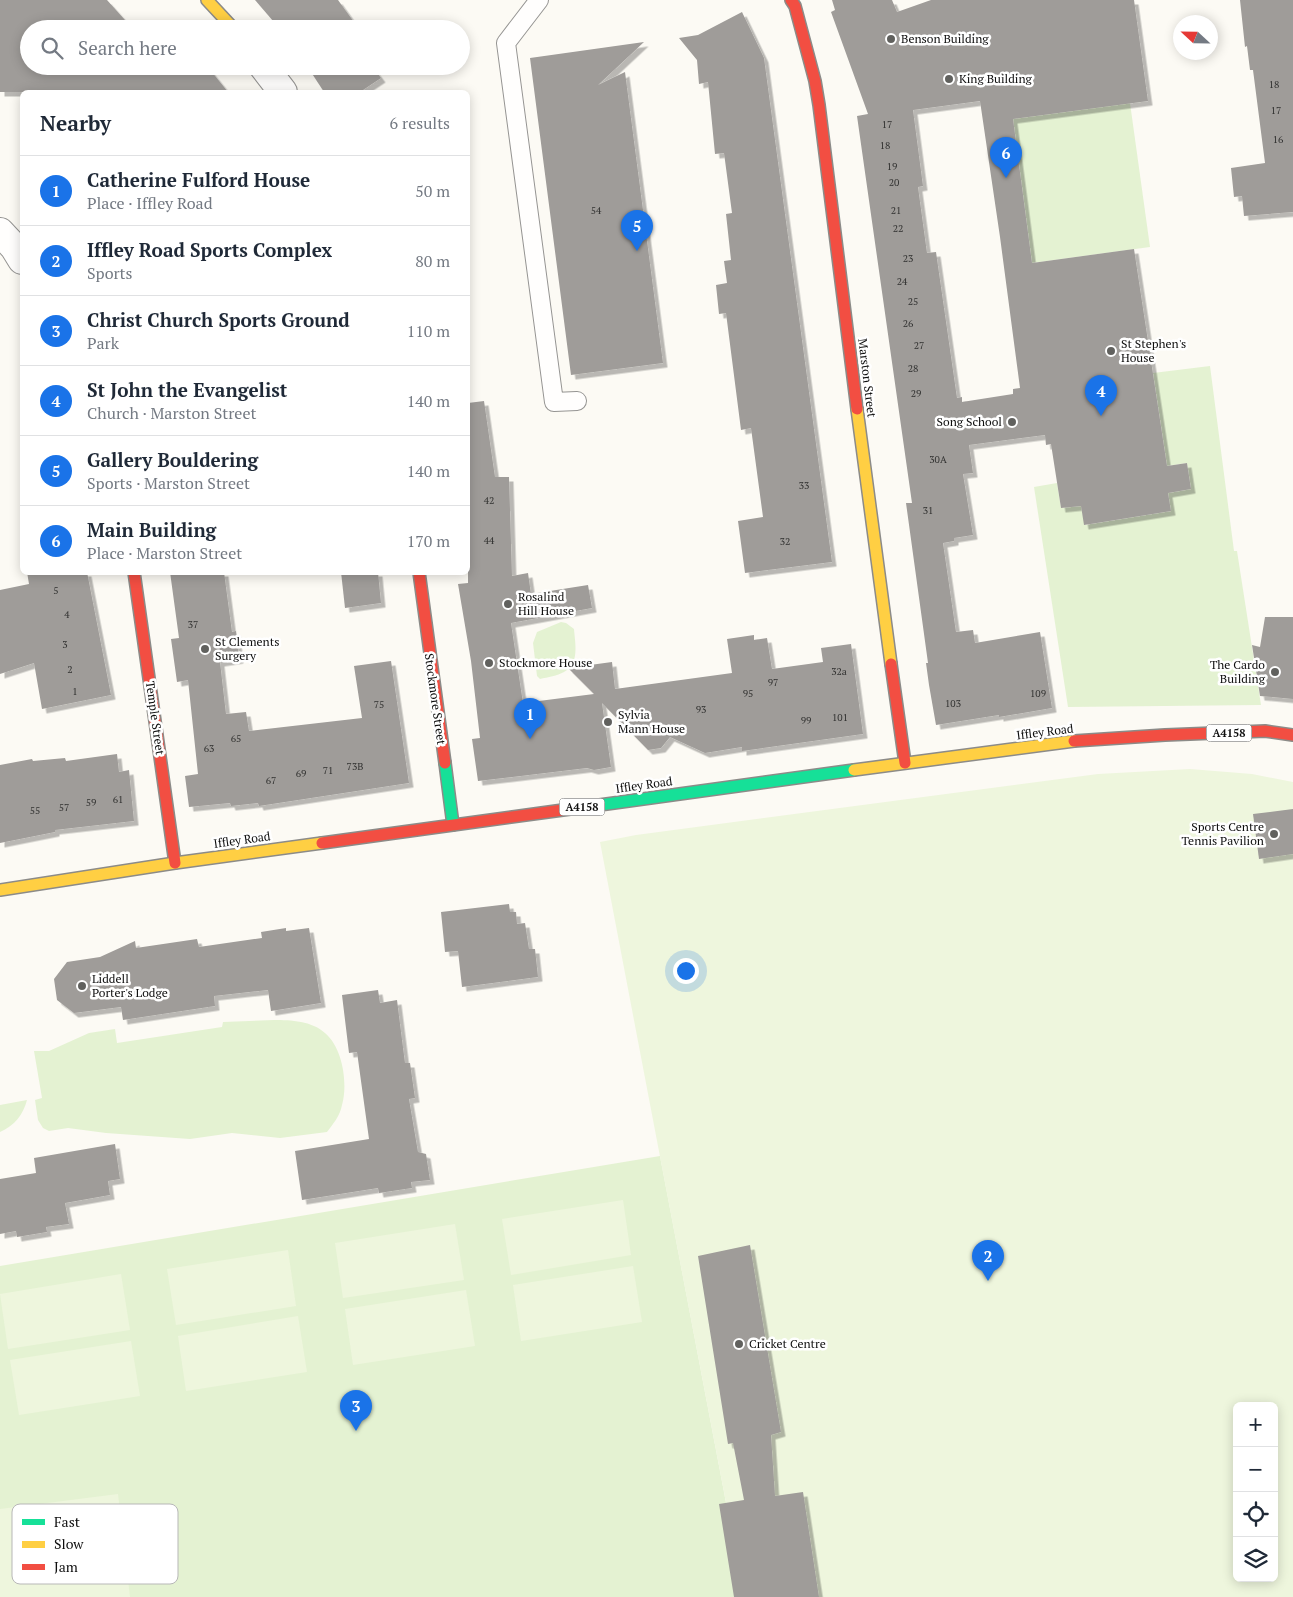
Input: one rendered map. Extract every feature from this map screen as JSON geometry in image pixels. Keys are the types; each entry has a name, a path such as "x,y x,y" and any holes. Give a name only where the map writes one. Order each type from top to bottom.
{"street":[{"path":"207,0 226,20"},
{"name":"Marston Street","path":"791,0 795,6 815,82 819,105 865,474 905,763"},
{"path":"270,75 281,90"},
{"path":"0,232 20,257"},
{"name":"Temple Street","path":"134,575 175,863"},
{"name":"Stockmore Street","path":"419,575 453,825"},
{"name":"Iffley Road","path":"0,890 175,863 905,763 1077,742 1165,735 1264,732 1293,735"}],"lane":[{"path":"539,0 506,43 554,402 577,401"}],"green space":[{"path":"1130,103 1150,247 1032,263 1013,119"},
{"path":"1210,366 1234,551 1237,551 1261,705 1068,707 1034,487 1057,483 1061,508 1081,506 1085,525 1171,511 1168,493 1191,489 1187,463 1167,466 1153,373"},
{"path":"561,622 574,629 574,659 569,668 564,672 540,679 537,676 533,643 537,632"},
{"path":"1190,769 1252,774 1293,782 1293,1597 744,1597 600,842 636,835 1098,774"},
{"path":"294,1021 314,1026 325,1033 336,1048 344,1077 344,1096 340,1113 327,1132 280,1138 232,1133 190,1139 106,1133 68,1128 49,1131 43,1128 38,1120 35,1100 42,1098 34,1051 49,1051 89,1033 115,1029 117,1043 222,1027 223,1022"},
{"path":"27,1100 17,1119 10,1127 0,1132 0,1105"},
{"path":"660,1156 744,1597 0,1597 0,1266"},
{"path":"623,1200 631,1255 511,1275 502,1219"},
{"path":"455,1224 464,1280 343,1298 335,1243"},
{"path":"288,1250 296,1306 176,1325 167,1269"},
{"path":"633,1266 642,1322 521,1341 513,1285"},
{"path":"121,1274 130,1330 8,1349 0,1294"},
{"path":"466,1290 475,1346 353,1365 345,1309"},
{"path":"298,1316 307,1372 186,1391 178,1336"},
{"path":"131,1341 140,1396 19,1415 10,1360"},
{"path":"118,1494 119,1504 39,1504"},
{"path":"12,1507 12,1584 128,1584 130,1597 0,1597 0,1509"}],"building":[{"path":"0,0 107,0 125,20 20,20 20,75 214,75 226,90 20,90 20,92 0,92"},
{"path":"255,0 338,0 352,20 272,20"},
{"path":"832,0 892,0 897,12 931,0 1134,0 1148,101 1013,119 1032,263 1134,249 1167,466 1187,463 1191,489 1168,493 1171,511 1084,525 1081,506 1061,508 1051,444 1046,445 1045,435 969,445 973,473 963,474 973,535 954,538 954,541 943,543 956,632 973,630 975,643 1040,632 1052,708 936,725 926,663 928,663 906,503 912,503 857,116 868,114 831,12 835,10","holes":["980,101 1020,388 1013,389 1013,394 962,402 962,397 957,398 936,252 927,253 918,187 923,186 913,110"]},
{"path":"1240,0 1293,0 1293,212 1244,216 1242,196 1234,197 1231,168 1265,163 1253,70 1250,70 1247,46 1245,47"},
{"path":"742,12 764,58 832,562 745,573 738,521 763,517 751,428 741,430 726,313 719,314 716,285 727,283 724,261 731,260 726,214 732,213 724,153 715,154 708,82 699,84 697,60 679,38 698,35"},
{"path":"644,42 598,85 625,72 663,363 571,375 530,58"},
{"path":"313,75 379,75 381,78 363,90 323,90"},
{"path":"484,401 495,477 509,477 512,576 528,573 531,594 588,585 592,608 511,623 523,703 594,694 568,668 612,662 615,689 732,673 727,639 754,635 754,640 767,638 772,669 823,662 821,648 851,644 863,734 742,751 742,747 705,753 670,737 661,748 648,750 602,703 611,767 594,770 587,768 478,781 472,739 480,738 471,661 458,584 468,583 468,575 470,575 470,403"},
{"path":"28,575 88,575 111,695 42,709 34,663 0,674 0,590 29,584"},
{"path":"170,575 224,575 232,632 236,631 239,659 220,662 226,714 246,712 249,731 362,718 354,666 391,661 409,783 259,806 258,803 231,806 230,803 189,807 185,776 198,774 188,680 177,682 171,639 179,638"},
{"path":"341,575 378,575 381,603 345,608"},
{"name":"The Cardo Building","path":"1265,617 1293,617 1293,699 1260,696 1252,645 1260,647"},
{"path":"117,754 119,772 129,770 134,821 55,830 55,832 0,843 0,765 32,759 33,761 65,758 66,761"},
{"name":"Sports Centre Tennis Pavilion","path":"1293,809 1293,854 1259,859 1253,814"},
{"path":"509,904 510,912 516,912 517,924 525,923 529,949 535,949 538,977 462,987 458,951 445,952 441,912"},
{"path":"286,928 286,931 309,928 321,1003 271,1011 268,990 214,996 215,1006 123,1020 121,1007 74,1013 57,1000 54,979 67,962 100,957 135,941 136,948 197,939 199,947 262,938 261,932"},
{"path":"378,990 380,1003 397,1000 405,1063 410,1063 415,1098 409,1099 418,1152 426,1154 430,1180 411,1182 412,1188 379,1193 378,1188 302,1200 295,1151 369,1139 357,1052 349,1053 342,995"},
{"path":"115,1144 120,1179 108,1181 110,1195 65,1203 69,1224 46,1227 47,1232 17,1237 16,1231 0,1234 0,1179 36,1173 34,1158"},
{"path":"750,1245 781,1432 771,1435 775,1496 803,1492 819,1597 734,1597 719,1504 744,1500 733,1443 728,1444 698,1256"}],"traffic: fast":[{"path":"445,763 453,825"},
{"path":"585,807 854,770"}],"traffic: slow":[{"path":"207,0 226,20"},
{"path":"857,409 891,664"},
{"path":"854,770 1074,741"},
{"path":"0,890 322,843"}],"traffic: jam":[{"path":"791,0 795,6 815,81 819,105 857,409"},
{"path":"134,575 175,863"},
{"path":"419,575 445,763"},
{"path":"891,664 905,763"},
{"path":"1074,741 1265,731 1293,735"},
{"path":"322,843 585,807"}],"place":[{"name":"Benson Building","path":"891,39"},
{"name":"King Building","path":"949,79"},
{"name":"Main Building","path":"1006,178"},
{"name":"Gallery Bouldering","path":"637,251"},
{"name":"St Stephen's House","path":"1111,351"},
{"name":"St John the Evangelist","path":"1101,416"},
{"name":"Song School","path":"1012,422"},
{"name":"Rosalind Hill House","path":"508,604"},
{"name":"St Clements Surgery","path":"205,649"},
{"name":"Stockmore House","path":"489,663"},
{"name":"The Cardo Building","path":"1275,672"},
{"name":"Sylvia Mann House","path":"608,722"},
{"name":"Catherine Fulford House","path":"530,739"},
{"name":"Sports Centre Tennis Pavilion","path":"1274,834"},
{"name":"Liddell Porter's Lodge","path":"82,986"},
{"name":"Iffley Road Sports Complex","path":"988,1281"},
{"name":"Cricket Centre","path":"739,1344"},
{"name":"Christ Church Sports Ground","path":"356,1431"}]}
